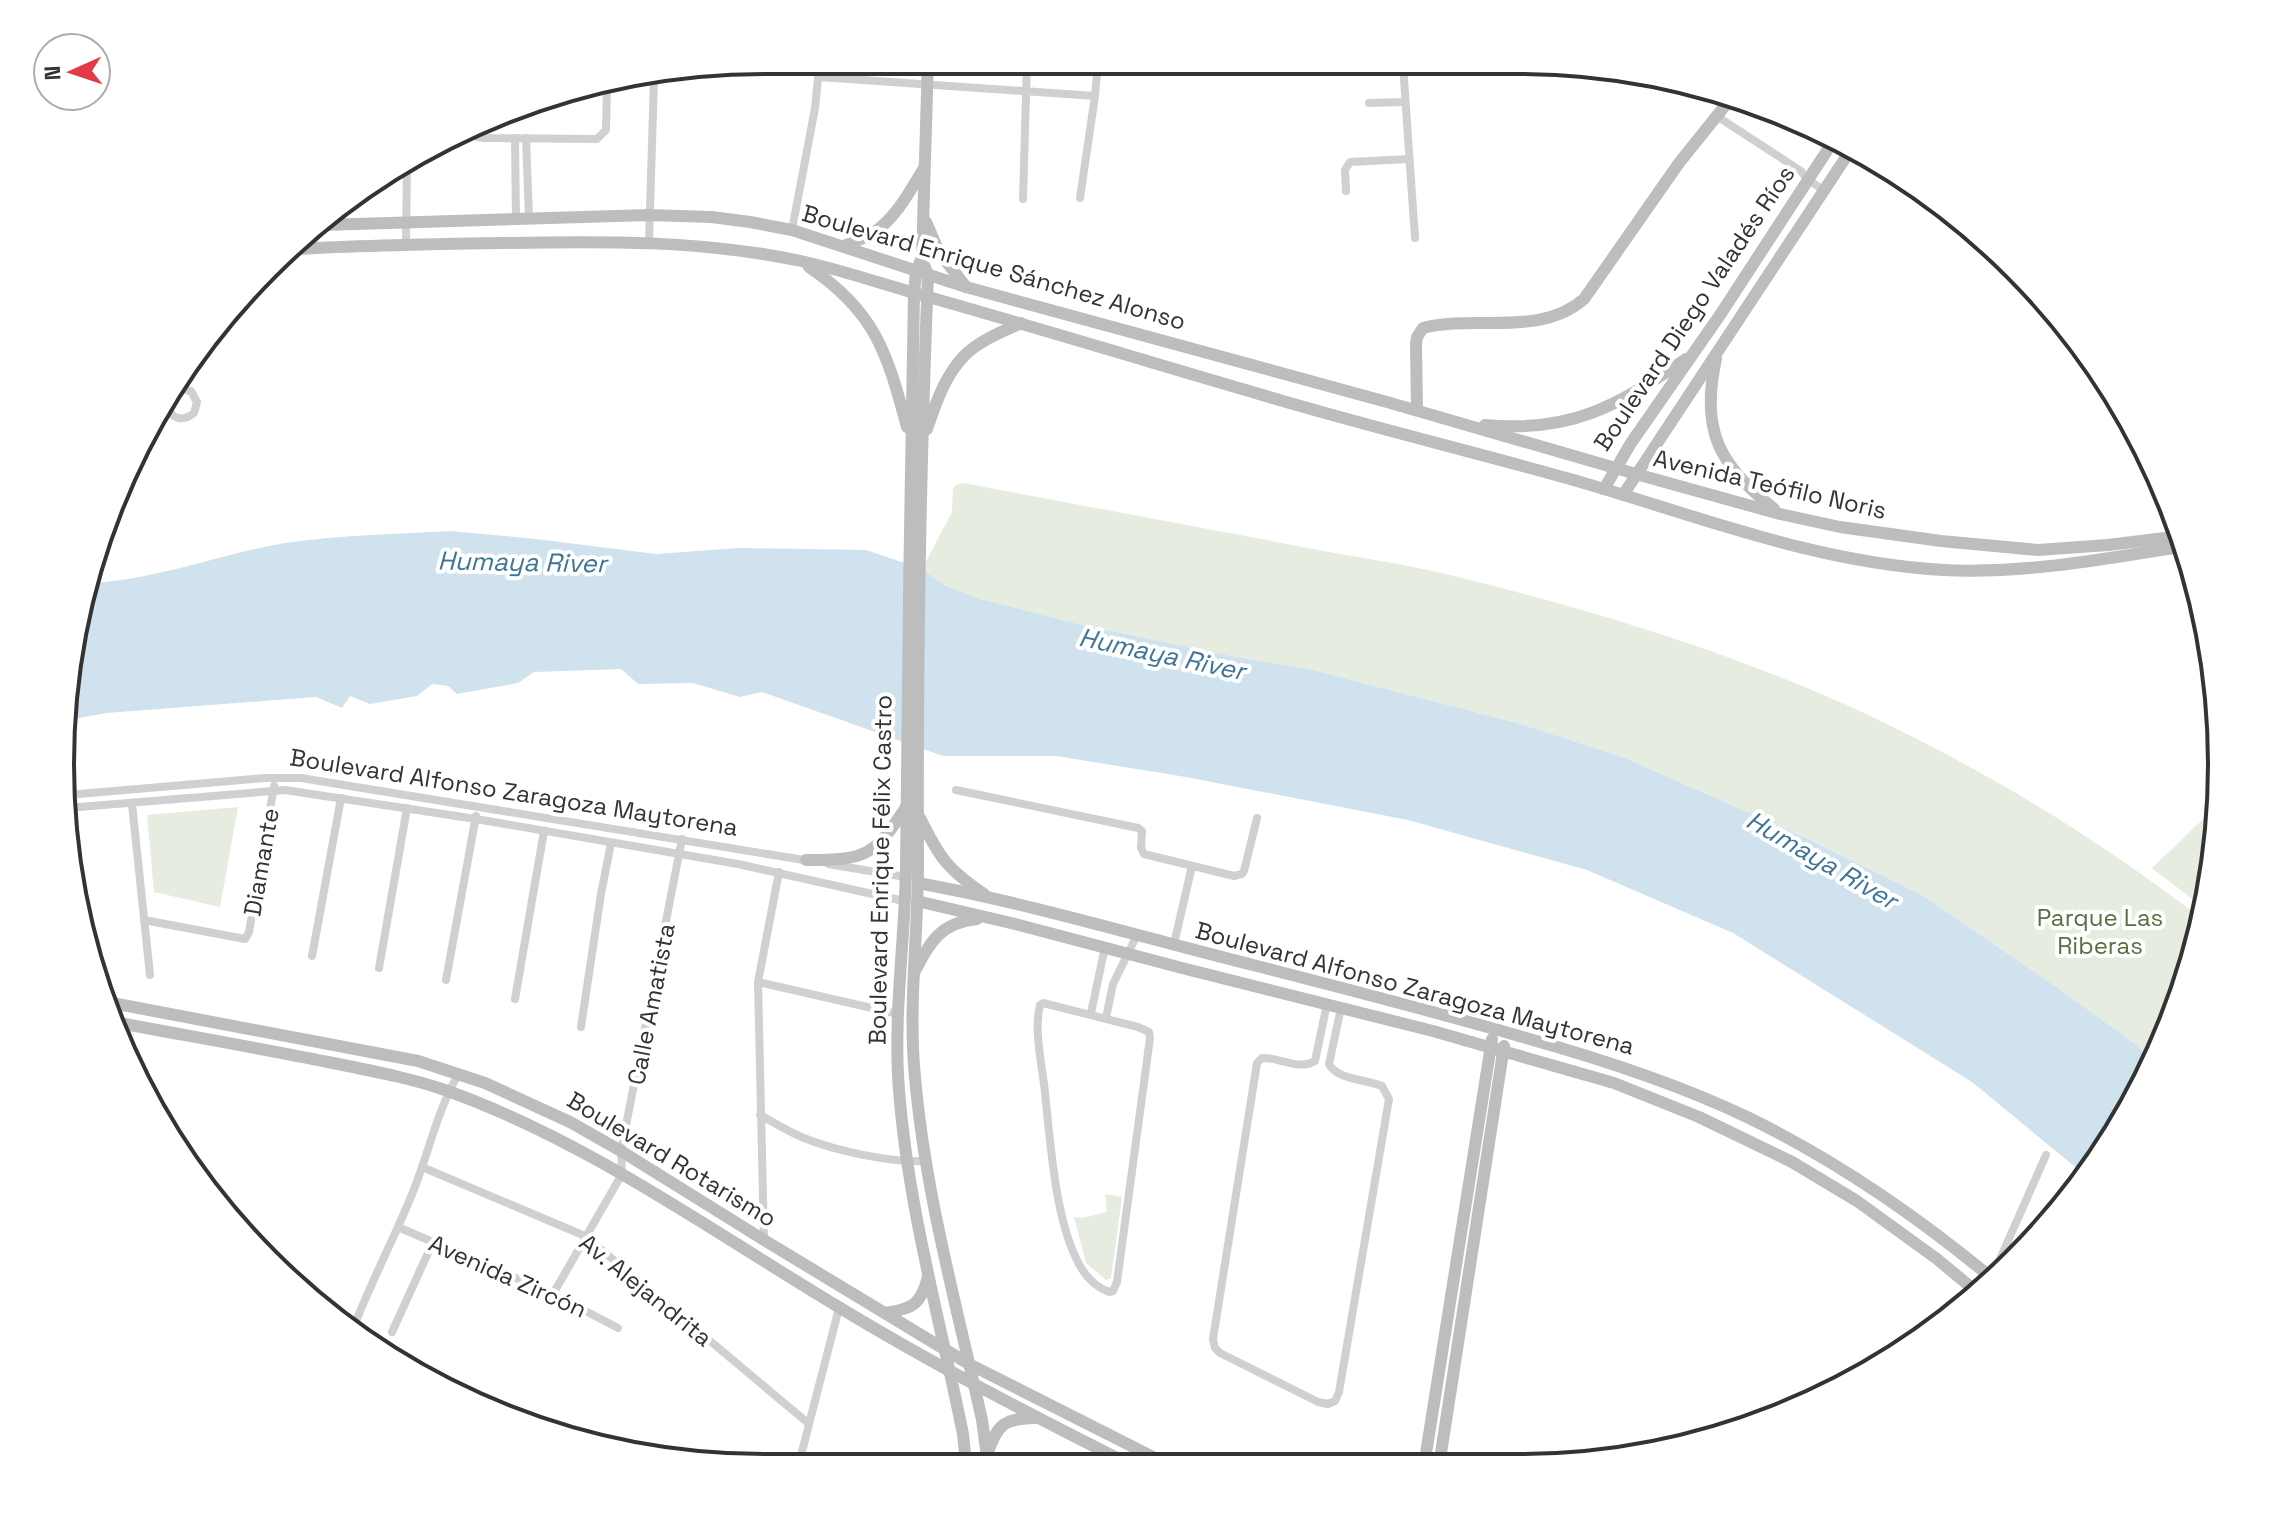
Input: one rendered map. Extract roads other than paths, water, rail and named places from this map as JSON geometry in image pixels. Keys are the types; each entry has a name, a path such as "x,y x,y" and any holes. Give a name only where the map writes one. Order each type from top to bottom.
{"main road":[{"path":"922,273 928,74"},
{"path":"1417,410 1416,344 1423,328 1520,322 1563,314 1584,299 1679,163 1724,106"},
{"name":"Boulevard Diego Valadés Ríos","path":"1828,147 1806,174 1720,315 1614,468 1604,489 1623,495 1846,157"},
{"path":"844,246 871,235 885,224 926,165"},
{"name":"Boulevard Enrique Sánchez Alonso","path":"335,225 649,215 711,217 792,230 966,287 1417,410 1636,474"},
{"path":"924,217 939,252 966,287"},
{"name":"Boulevard Enrique Sánchez Alonso","path":"305,249 649,242 720,248 800,261 857,275 1253,393 1604,489"},
{"path":"800,261 834,284 870,325 882,347 917,441"},
{"name":"Boulevard Enrique Félix Castro","path":"922,273 912,776 918,814 898,1014 897,1064 907,1162 965,1454"},
{"path":"917,441 953,370 966,354 1021,323"},
{"path":"1462,423 1498,427 1530,426 1590,414 1629,397 1691,354"},
{"path":"1717,354 1710,394 1714,433 1731,468 1780,514"},
{"name":"Avenida Teófilo Noris","path":"1636,474 1780,514 1891,536 2023,549 2073,549 2169,537"},
{"name":"Avenida Teófilo Noris","path":"1623,495 1791,546 1886,564 1938,570 1984,571 2060,565 2173,548"},
{"name":"Boulevard Enrique Félix Castro","path":"912,776 906,807 912,880"},
{"path":"806,860 846,860 871,850 889,833 906,807"},
{"path":"918,814 938,852 952,870 990,898"},
{"name":"Boulevard Alfonso Zaragoza Maytorena","path":"912,880 1174,944 1493,1028 1643,1074 1747,1117 1810,1150 1871,1187 1987,1270"},
{"name":"Boulevard Enrique Félix Castro","path":"911,901 915,1075 926,1161 987,1454"},
{"name":"Boulevard Alfonso Zaragoza Maytorena","path":"911,901 1327,1004 1614,1083 1739,1135 1792,1162 1907,1236 1967,1287"},
{"path":"914,974 929,945 947,927 960,921 988,918"},
{"name":"Boulevard Rotarismo","path":"118,1004 383,1053 459,1073 550,1111 621,1151 969,1364 1147,1454"},
{"path":"155,1030 159,1011"},
{"name":"Boulevard Rotarismo","path":"126,1024 397,1076 448,1091 543,1132 622,1174 839,1308 974,1385 1109,1454"},
{"path":"1441,1454 1497,1049 1493,1028"},
{"path":"1426,1454 1497,1049 1507,1032"},
{"path":"1739,1135 1747,1117"},
{"path":"885,1313 901,1311 918,1301 929,1273"},
{"path":"989,1454 994,1435 1005,1423 1038,1418"}],"street":[{"path":"792,230 819,74"},
{"path":"1023,199 1027,74"},
{"path":"1080,198 1097,74"},
{"path":"1403,74 1415,238"},
{"path":"819,77 1095,96"},
{"path":"649,242 654,83"},
{"path":"477,137 597,139 606,130 607,93"},
{"path":"1369,103 1405,102"},
{"path":"1715,115 1826,185"},
{"path":"515,138 522,218"},
{"path":"522,218 526,138"},
{"path":"1346,191 1345,170 1350,162 1409,159"},
{"path":"406,245 407,174"},
{"path":"170,412 183,419 194,413 195,396 191,391 184,390"},
{"name":"Diamante","path":"144,920 245,939 249,932 275,777"},
{"name":"Boulevard Alfonso Zaragoza Maytorena","path":"75,794 275,777 327,781 912,880"},
{"name":"Boulevard Alfonso Zaragoza Maytorena","path":"75,808 273,790 407,808 680,854 911,901"},
{"path":"956,790 1138,828 1142,831 1141,848 1144,854 1234,876 1244,871 1257,818"},
{"path":"312,956 341,798"},
{"path":"132,804 150,975"},
{"path":"446,980 477,807"},
{"path":"379,968 407,808"},
{"path":"515,999 544,831"},
{"name":"Calle Amatista","path":"622,1174 621,1151 682,839"},
{"path":"581,1027 611,843"},
{"path":"1174,944 1192,866"},
{"path":"764,1240 758,982 779,872"},
{"path":"1106,1018 1113,984 1137,935"},
{"path":"1091,1013 1105,947"},
{"path":"1098,980 1113,984"},
{"path":"758,982 898,1014"},
{"path":"1043,1003 1106,1018 1144,1029 1149,1032 1150,1038 1117,1282 1113,1291 1109,1292 1097,1287 1083,1272 1064,1223 1050,1139 1038,1015 1043,1003"},
{"path":"1327,1004 1315,1061 1301,1066 1262,1058 1257,1063 1213,1342 1220,1353 1318,1402 1328,1404 1335,1401 1339,1392 1389,1099 1382,1086 1337,1073 1330,1068 1341,1008"},
{"path":"357,1320 422,1167 448,1091 459,1073"},
{"path":"760,1115 806,1139 871,1156 907,1162 926,1161"},
{"path":"1999,1259 2046,1155"},
{"name":"Av. Alejandrita","path":"422,1167 585,1236 808,1423"},
{"path":"553,1294 622,1174"},
{"name":"Avenida Zircón","path":"398,1227 553,1294 618,1328"},
{"path":"392,1332 433,1242"},
{"path":"801,1454 839,1308"}],"water":[{"name":"Humaya River","path":"451,531 656,554 739,548 866,550 922,569 944,585 980,599 1083,625 1305,668 1521,724 1625,758 1808,839 1922,895 2055,986 2144,1052 2116,1109 2077,1168 1972,1082 1733,933 1587,870 1408,820 1186,777 1056,756 943,756 762,692 740,697 693,683 638,684 621,669 534,672 518,683 457,694 448,686 432,684 417,696 370,704 350,696 342,708 316,697 107,713 75,719 87,629 99,582 168,571 292,542"}],"park label":[{"name":"Parque Las Riberas","path":"2100,931"}]}
